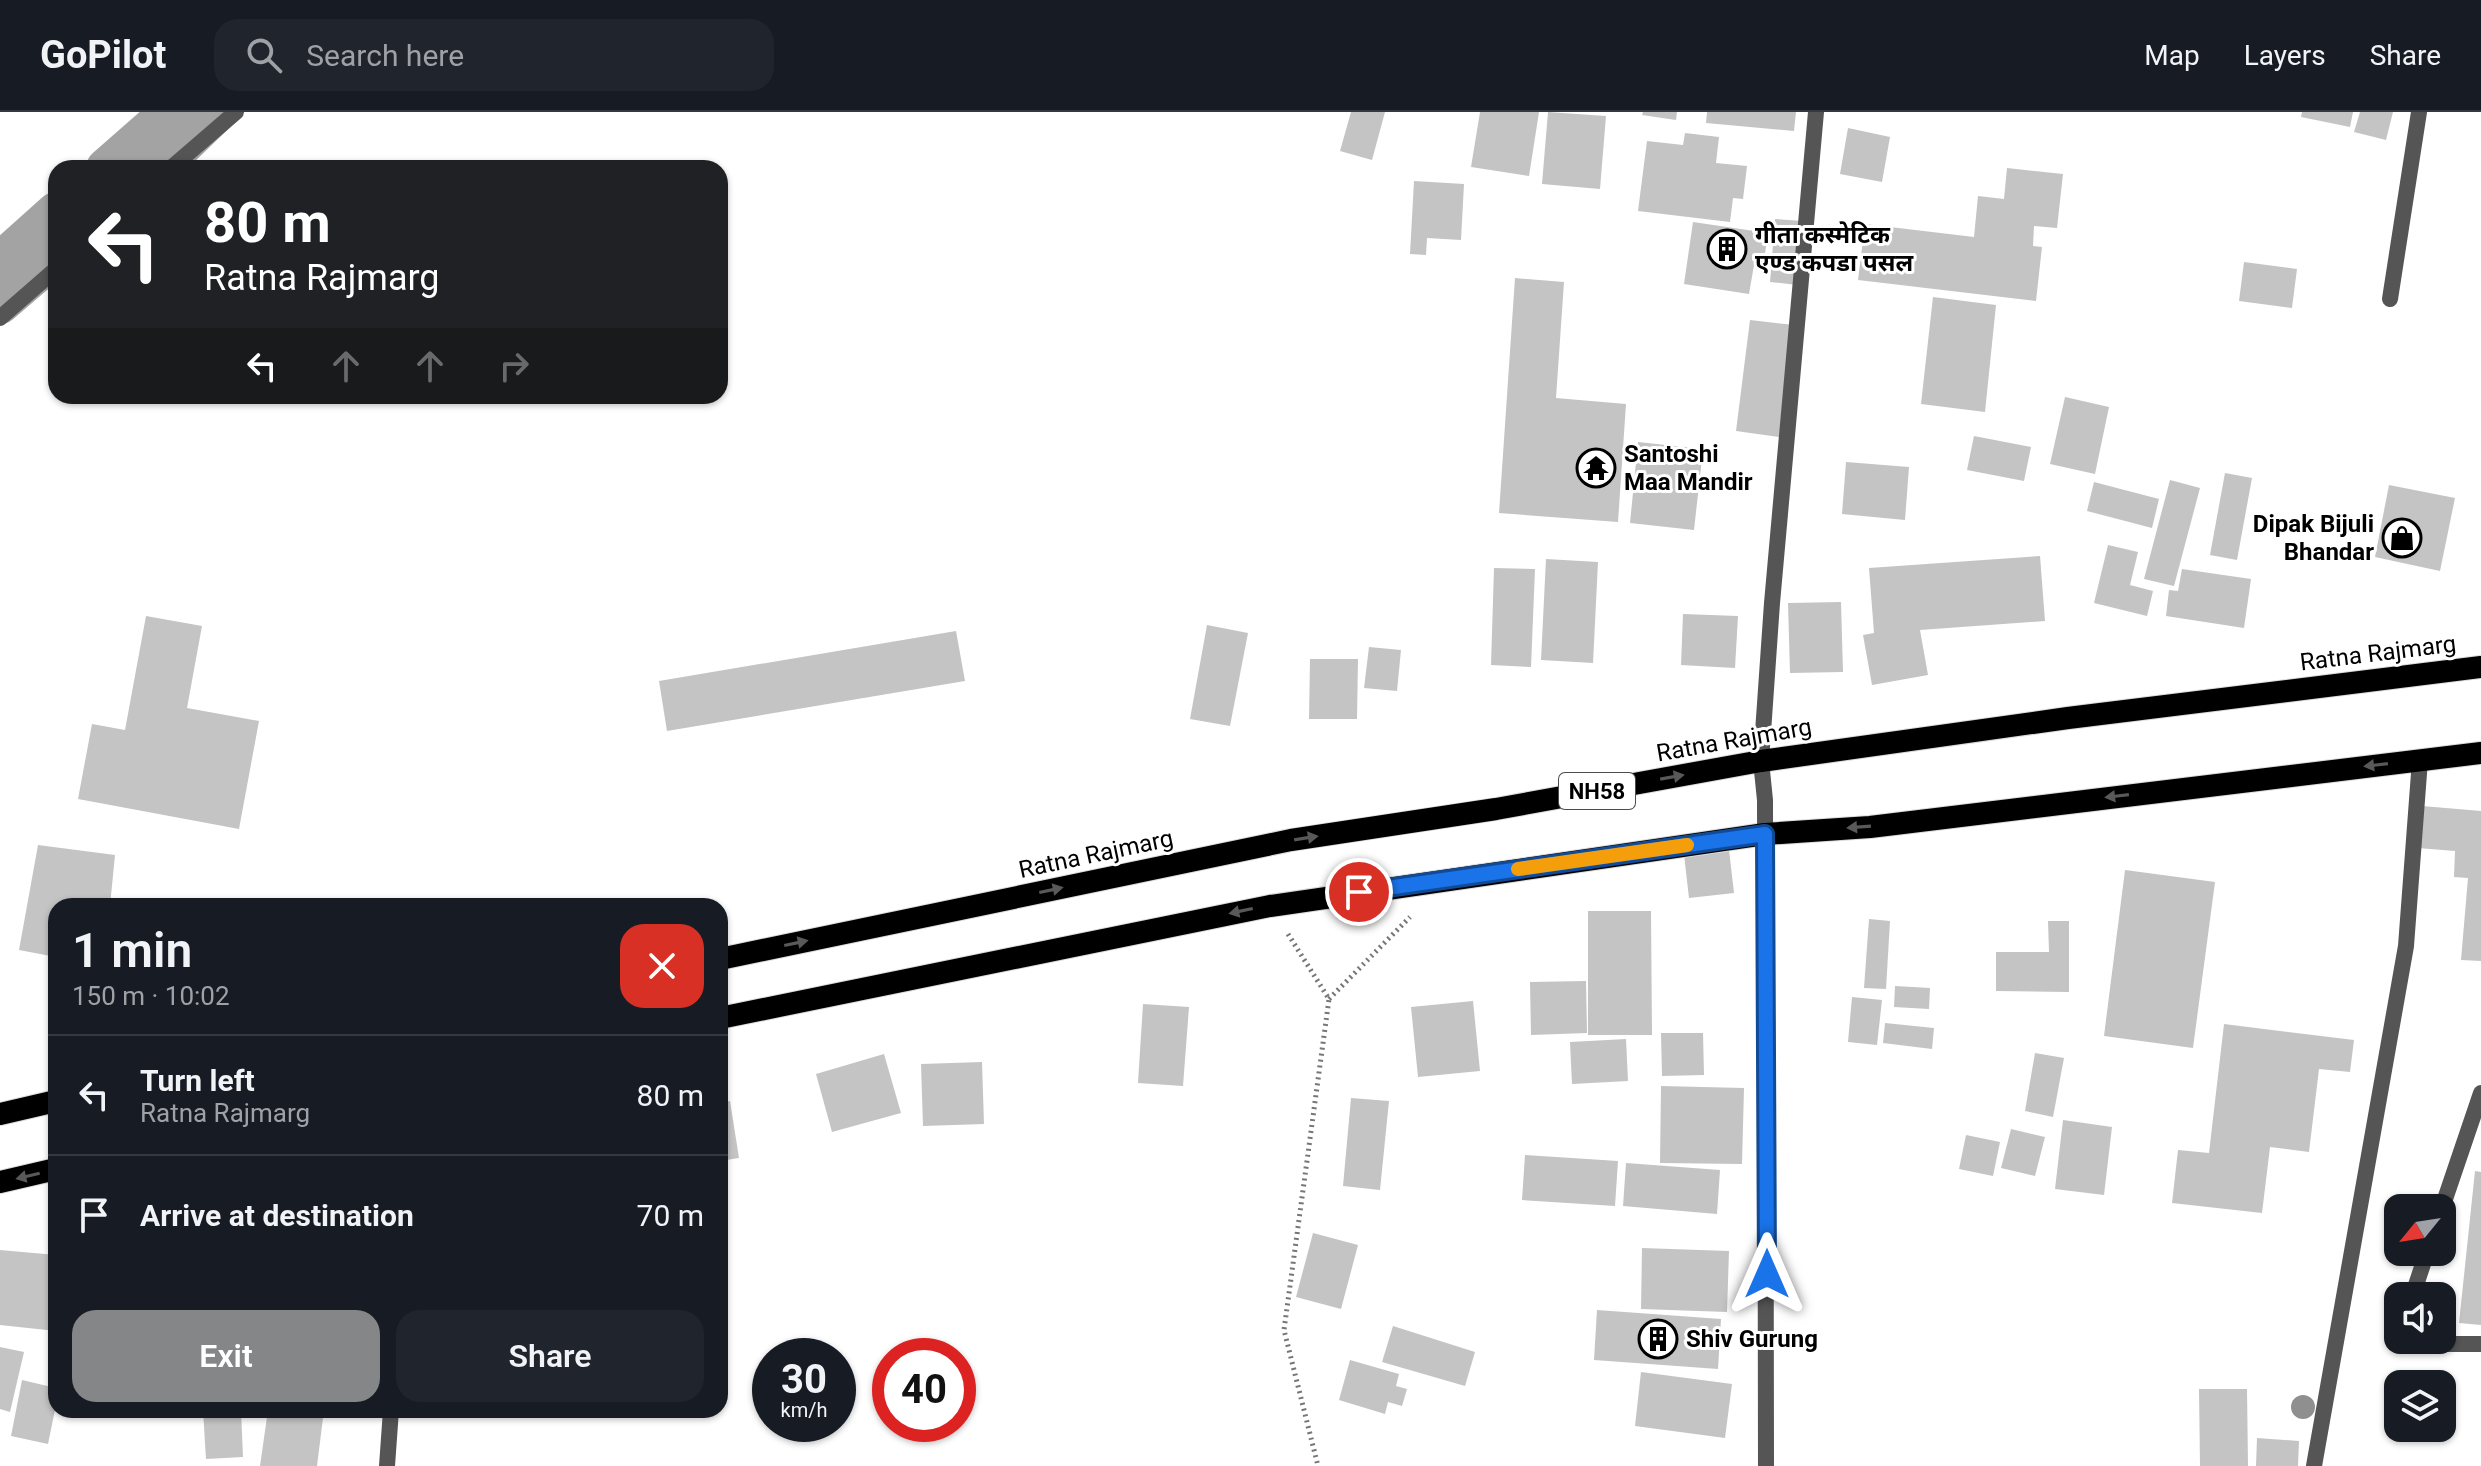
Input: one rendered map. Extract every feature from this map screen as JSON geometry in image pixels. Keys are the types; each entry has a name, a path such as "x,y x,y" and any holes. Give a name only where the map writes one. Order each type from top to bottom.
{"highway":[{"name":"Ratna Rajmarg","path":"728,957 1291,840 1496,809 1761,761 2068,718 2481,667"},
{"path":"728,1016 1270,906 1448,879 1765,834 1870,827 2481,753"},
{"path":"0,1114 48,1103"},
{"path":"0,1182 48,1171"}],"street":[{"path":"180,160 236,112"},
{"path":"1766,1466 1765,800 1761,761 1816,112"},
{"path":"2390,299 2419,112"},
{"path":"0,318 48,276"},
{"path":"2314,1466 2406,946 2420,760"},
{"path":"2447,1194 2481,1093"},
{"path":"2456,1344 2481,1344"},
{"path":"387,1466 390,1418"}],"path":[{"path":"1318,1466 1284,1330 1329,999 1448,879"},
{"path":"1270,906 1329,999"}],"building":[{"path":"1351,112 1385,112 1372,160 1340,151"},
{"path":"1480,112 1539,112 1529,176 1471,167"},
{"path":"1548,112 1606,116 1600,189 1542,184"},
{"path":"1643,112 1677,112 1676,120 1642,115"},
{"path":"1707,112 1796,112 1794,131 1706,123"},
{"path":"2302,112 2353,112 2350,127 2301,117"},
{"path":"2360,112 2393,112 2386,140 2354,132"},
{"path":"1848,128 1890,137 1882,182 1840,174"},
{"path":"1685,133 1719,137 1716,163 1747,166 1743,199 1733,198 1730,222 1638,211 1647,141 1683,145"},
{"path":"2007,168 2063,174 2057,228 2034,226 2033,246 2042,247 2036,301 1858,280 1865,224 1974,237 1978,196 2004,199"},
{"path":"1414,181 1464,184 1461,240 1427,238 1426,255 1410,254"},
{"path":"1775,219 1803,221 1798,285 1770,282"},
{"name":"गीता कस्मेटिक एण्ड कपडा पसल","path":"1693,222 1768,233 1763,267 1754,265 1749,294 1684,284"},
{"path":"2244,262 2297,269 2292,308 2239,301"},
{"path":"1515,278 1564,282 1556,398 1626,404 1618,522 1499,513"},
{"path":"1933,297 1996,305 1985,412 1921,404"},
{"path":"1750,320 1794,325 1779,437 1736,431"},
{"path":"2065,397 2109,407 2095,474 2050,464"},
{"path":"1974,436 2031,447 2024,481 1967,470"},
{"path":"1638,442 1703,449 1694,530 1630,523"},
{"path":"1846,462 1909,467 1905,520 1842,514"},
{"path":"2225,473 2252,478 2237,560 2210,555"},
{"path":"2170,480 2200,488 2174,586 2144,579"},
{"path":"2094,482 2159,499 2152,528 2087,511"},
{"path":"2389,485 2455,498 2440,571 2375,557"},
{"path":"2108,545 2138,552 2130,585 2153,591 2147,616 2094,603"},
{"path":"2040,556 2045,621 1920,630 1928,675 1872,685 1863,635 1874,633 1869,568"},
{"path":"1546,559 1598,562 1593,663 1541,660"},
{"path":"1494,568 1535,569 1531,667 1491,665"},
{"path":"2182,569 2251,579 2244,628 2166,616 2169,590 2178,591"},
{"path":"1841,602 1843,672 1790,673 1788,603"},
{"path":"1683,614 1738,616 1735,668 1681,665"},
{"path":"146,616 202,626 187,708 259,721 239,829 78,799 92,724 125,730"},
{"path":"1207,625 1248,633 1230,726 1190,719"},
{"path":"956,631 965,681 667,731 659,681"},
{"path":"1369,647 1401,650 1397,691 1364,688"},
{"path":"1310,659 1358,659 1357,719 1309,719"},
{"path":"2422,806 2481,811 2481,961 2461,960 2468,878 2454,877 2455,851 2418,848"},
{"path":"1728,841 1734,893 1689,898 1683,846"},
{"path":"38,845 115,855 111,898 48,898 48,955 19,950"},
{"path":"2125,870 2215,882 2193,1048 2104,1036"},
{"path":"1588,911 1651,911 1652,1035 1588,1035"},
{"path":"1869,919 1890,921 1886,989 1864,988"},
{"path":"2048,921 2069,921 2069,992 1996,991 1996,952 2049,952"},
{"path":"1586,981 1587,1033 1531,1035 1530,982"},
{"path":"1895,986 1930,988 1929,1009 1894,1007"},
{"path":"1852,997 1882,1000 1877,1045 1848,1042"},
{"path":"1473,1001 1480,1071 1418,1077 1411,1007"},
{"path":"1143,1004 1189,1007 1183,1086 1138,1083"},
{"path":"1885,1023 1934,1028 1932,1049 1883,1043"},
{"path":"2224,1024 2354,1040 2350,1072 2319,1069 2309,1152 2270,1147 2262,1213 2172,1203 2178,1150 2209,1153"},
{"path":"1661,1033 1703,1033 1704,1075 1662,1076"},
{"path":"1626,1039 1628,1081 1572,1084 1570,1042"},
{"path":"2035,1053 2064,1058 2053,1117 2025,1111"},
{"path":"884,1054 901,1113 832,1132 816,1074"},
{"path":"982,1062 984,1124 923,1126 921,1064"},
{"path":"1661,1086 1744,1088 1742,1164 1660,1163"},
{"path":"1351,1098 1389,1101 1380,1190 1343,1186"},
{"path":"728,1101 739,1158 728,1160"},
{"path":"2063,1120 2112,1127 2104,1195 2055,1189"},
{"path":"2011,1129 2045,1137 2035,1176 2001,1168"},
{"path":"1966,1135 2000,1142 1993,1176 1959,1169"},
{"path":"1525,1155 1618,1161 1615,1206 1522,1200"},
{"path":"1626,1163 1720,1170 1717,1214 1623,1206"},
{"path":"2475,1171 2481,1172 2481,1325 2459,1323"},
{"path":"1313,1233 1358,1245 1341,1309 1296,1297"},
{"path":"1642,1248 1729,1251 1727,1312 1641,1309"},
{"path":"0,1250 48,1254 48,1330 0,1325"},
{"name":"Shiv Gurung","path":"1597,1310 1721,1319 1718,1369 1594,1360"},
{"path":"1393,1326 1475,1352 1465,1386 1382,1362"},
{"path":"0,1347 24,1352 10,1412 0,1409"},
{"path":"1350,1360 1399,1374 1396,1386 1407,1389 1402,1406 1388,1402 1385,1414 1339,1400"},
{"path":"1641,1372 1732,1384 1725,1438 1635,1426"},
{"path":"22,1380 48,1386 48,1418 53,1418 48,1444 11,1436"},
{"path":"2199,1389 2247,1389 2248,1466 2200,1466"},
{"path":"203,1418 241,1418 243,1457 206,1459"},
{"path":"267,1418 323,1418 317,1466 260,1466"},
{"path":"2257,1438 2299,1441 2298,1466 2256,1466"}],"waterway":[{"path":"115,160 170,112"},
{"path":"167,160 217,112"},
{"path":"0,262 48,219"},
{"path":"0,304 48,263"}],"slow traffic":[{"path":"1518,869 1687,845"}],"place":[{"name":"गीता कस्मेटिक एण्ड कपडा पसल","path":"1727,249"},
{"name":"Santoshi Maa Mandir","path":"1596,468"},
{"name":"Dipak Bijuli Bhandar","path":"2402,538"},
{"name":"Shiv Gurung","path":"1658,1339"}],"route":[{"path":"1359,892 1765,834 1767,1274"}]}
